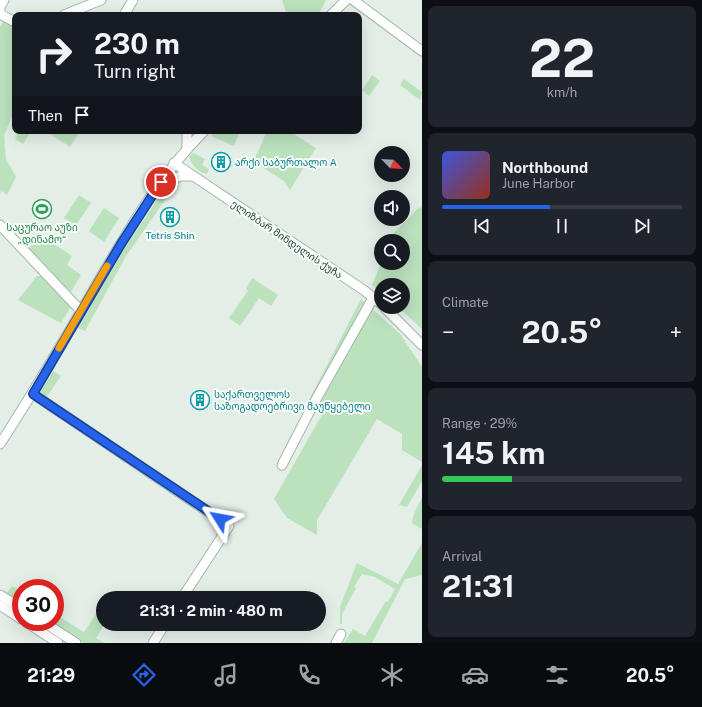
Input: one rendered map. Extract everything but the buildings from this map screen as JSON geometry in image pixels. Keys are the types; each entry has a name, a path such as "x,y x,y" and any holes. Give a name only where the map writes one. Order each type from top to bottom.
{"street":[{"path":"4,0 0,7 0,14 12,20"},
{"path":"71,12 101,0"},
{"path":"126,12 132,0"},
{"path":"334,12 346,0"},
{"path":"353,0 422,51"},
{"path":"187,134 185,150 187,168 192,176"},
{"path":"0,444 33,394 129,231 174,163 201,134"},
{"name":"ელიზბარ მინდელის ქუჩა","path":"174,163 374,298"},
{"path":"161,182 182,176 192,176"},
{"path":"0,225 81,311"},
{"path":"282,465 314,404 374,298"},
{"path":"391,314 422,345"},
{"path":"33,394 229,526 187,591"},
{"path":"0,595 12,602"},
{"path":"0,605 12,613"},
{"path":"40,631 58,643"},
{"path":"57,631 76,643"},
{"path":"153,643 161,631"},
{"path":"336,643 341,634"}],"green space":[{"path":"282,0 326,0 320,12 286,12"},
{"path":"4,21 12,25 12,117 4,135 6,159 16,177 7,195 2,191 0,193 0,26"},
{"path":"372,75 380,81 369,96 362,90"},
{"path":"404,79 422,92 420,100 400,85"},
{"path":"18,134 29,134 23,144 15,139"},
{"path":"50,134 78,134 70,147"},
{"path":"213,134 239,134 234,146 211,136"},
{"path":"266,134 294,134 316,148 290,190 284,181 256,163 256,156"},
{"path":"193,153 205,159 202,165 209,169 207,174 201,172 193,165 189,156"},
{"path":"179,180 126,256 85,331 78,328 125,248 165,188 171,183"},
{"path":"79,195 91,203 76,225 64,218"},
{"path":"422,207 422,329 406,314 410,314 410,278 375,278 378,270 410,270 410,234 394,234 400,226 410,226 410,217 417,209"},
{"path":"104,208 119,218 104,242 89,231"},
{"path":"39,234 72,256 67,265 81,275 71,292 29,249"},
{"path":"37,276 44,276 72,305 61,323 18,300"},
{"path":"252,278 278,295 271,306 259,298 240,326 229,318 248,291 246,289"},
{"path":"361,299 374,311 374,314 378,314 400,334 422,367 422,462 402,450 402,434 377,419 317,520 317,535 287,518 274,499 323,413 307,404"},
{"path":"53,371 61,376 46,398 40,393"},
{"path":"422,465 422,481 407,507 399,505"},
{"path":"422,498 422,529 412,523 414,514"},
{"path":"422,543 422,575 405,579 372,643 344,643 353,629 365,636 395,589 375,577 362,574 354,587 356,588 342,614 342,624 340,624 340,607 357,563 398,584"},
{"path":"12,586 12,596 7,593"},
{"path":"96,614 96,631 100,631 96,638 104,643 84,643 64,630 64,620 84,632"}],"slow traffic":[{"path":"59,348 107,266"}],"place":[{"name":"არქი საბურთალო A","path":"221,162"},
{"name":"საცურაო აუზი „დინამო“","path":"42,209"},
{"name":"Tetris Shin","path":"170,217"},
{"name":"საქართველოს საზოგადოებრივი მაუწყებელი","path":"200,400"}],"route":[{"path":"161,182 121,244 33,394 220,519"}]}
